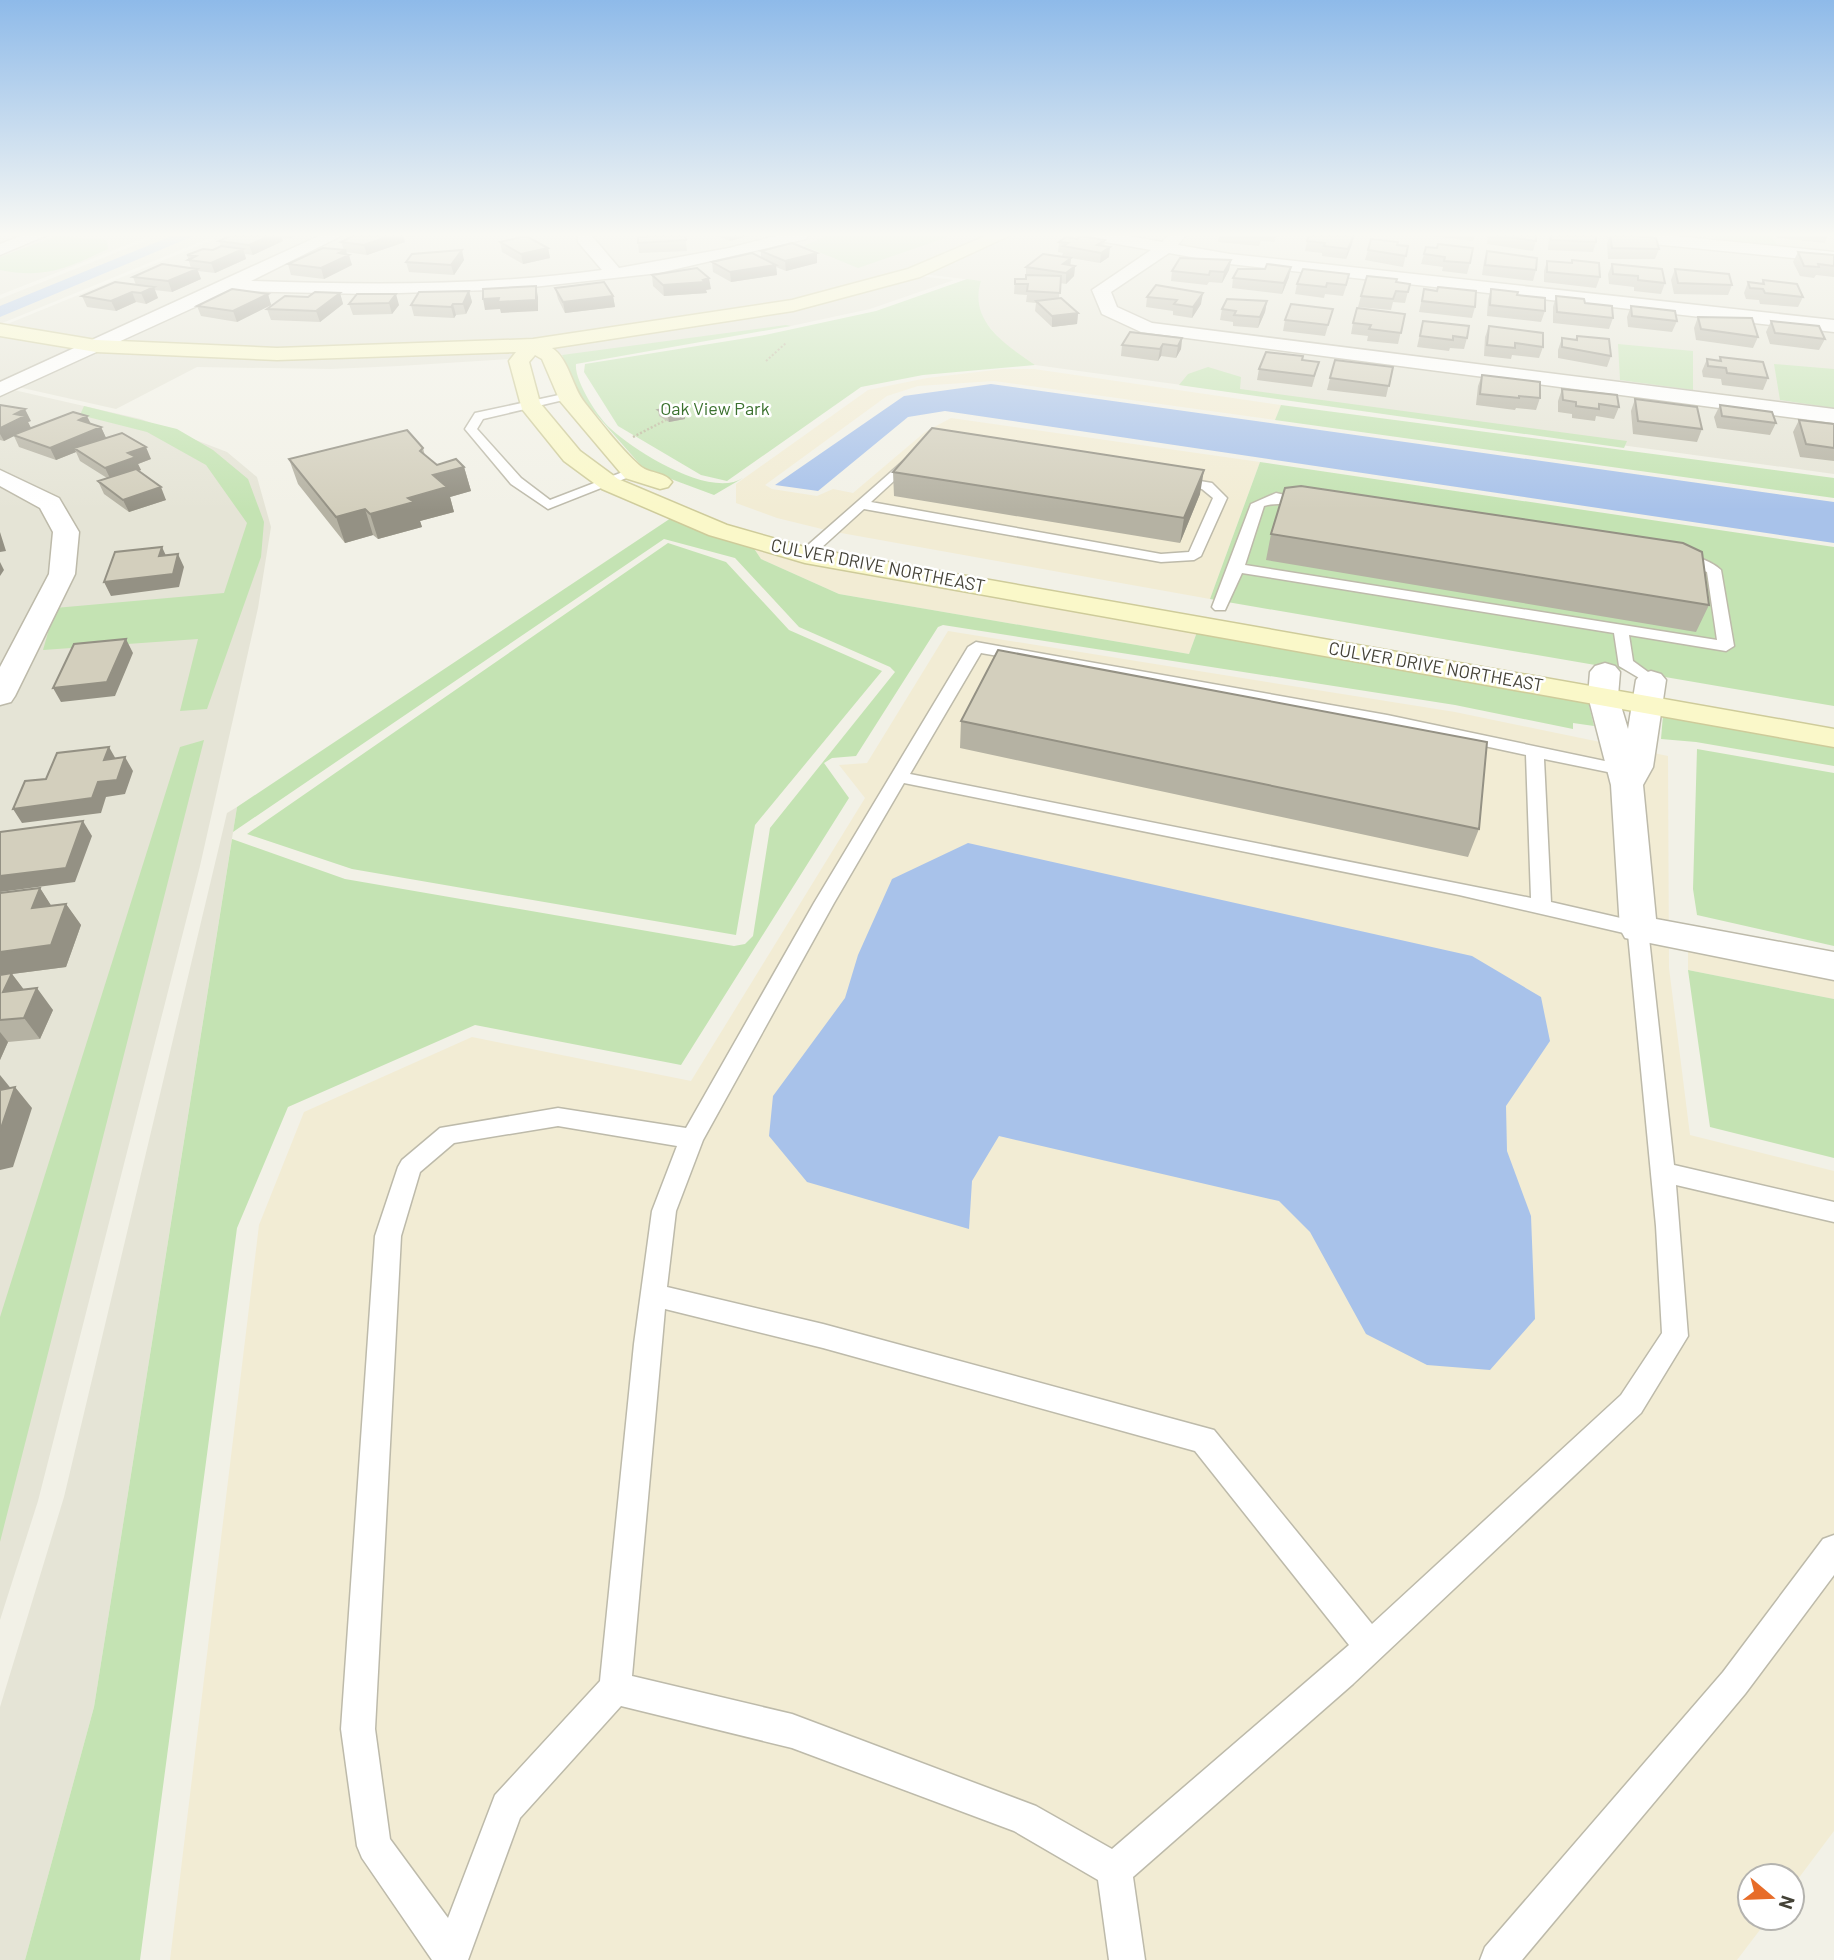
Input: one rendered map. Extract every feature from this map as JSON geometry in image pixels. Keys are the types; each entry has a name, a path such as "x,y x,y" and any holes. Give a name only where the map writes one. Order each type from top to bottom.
{"street":[{"path":"0,390 137,326"},
{"path":"0,330 96,346 277,354 533,345 653,326"},
{"path":"1145,326 1834,416"},
{"path":"533,345 551,356 568,396 633,473 695,495"},
{"name":"CULVER DRIVE NORTHEAST","path":"533,345 519,361 530,404 572,456 610,484 718,530 1220,607 1611,677 1648,692 1834,738"},
{"path":"0,477 50,503 66,532 62,574 0,696"},
{"name":"CULVER DRIVE NORTHEAST","path":"757,518 814,545 1611,677"},
{"path":"1611,677 1628,776 1637,929 1834,967"},
{"path":"1628,776 1642,745 1648,692"},
{"name":"CULVER DRIVE NORTHEAST","path":"1648,692 1834,713"}],"lane":[{"path":"568,396 479,416 471,429 516,481 548,505 610,484 633,473"},
{"path":"814,545 925,446"},
{"path":"860,504 1161,558 1194,555 1220,498 1217,492 1200,483 1158,477"},
{"path":"1220,607 1237,568 1258,504 1276,498 1322,504"},
{"path":"1237,568 1726,646 1714,570 1696,562 1656,555"},
{"path":"1611,677 1621,630"},
{"path":"451,1957 507,1807 615,1688 653,1295 664,1211 692,1139 824,903 976,647 1387,720 1535,751 1628,776"},
{"path":"1535,751 1541,906"},
{"path":"899,776 1541,906 1637,929 1662,1172 1675,1336 1630,1404 1370,1646 1114,1870"},
{"path":"451,1957 374,1846 358,1729 388,1236 410,1167 448,1135 558,1117 692,1139"},
{"path":"1662,1172 1834,1212"},
{"path":"653,1295 863,1347 1204,1440 1370,1646"},
{"path":"1498,1960 1734,1683 1834,1550"},
{"path":"615,1688 792,1731 1024,1818 1114,1870"},
{"path":"1114,1870 1127,1960"}],"path":[{"path":"766,362 786,343"},
{"path":"629,439 666,420"}],"shaded area":[{"path":"653,326 533,345 277,354 96,346 5,388 141,419 227,452 257,477 271,527 258,608 200,866 38,1501 0,1620 0,327"},
{"path":"676,326 788,326 592,353 562,355 548,346"},
{"path":"989,326 1834,326 1834,474 1035,365 1003,343"},
{"path":"519,349 510,359 399,366 331,369 197,367 116,409 18,387 99,350"},
{"path":"1003,369 1034,369 1281,405 1275,420 994,381 918,386 887,396 765,485 772,489 817,496 833,489 853,493 925,432 951,418 1260,462 1210,599 830,531 777,518 736,503 736,484 868,390 927,378"},
{"path":"753,547 1197,632 1189,654 839,594 761,559"},
{"path":"948,631 1455,712 1668,756 1669,968 1690,1135 1834,1171 1834,1831 1806,1868 1806,1862 1736,1862 1736,1932 1758,1932 1737,1960 170,1960 259,1225 304,1112 472,1037 691,1081 865,798 839,765 867,763"},
{"path":"237,807 94,1707 25,1960 0,1960 0,1707 64,1497 227,813"},
{"path":"1688,950 1834,978 1834,999 1688,970"}],"green space":[{"path":"788,326 576,364 576,371 588,398 611,429 623,439 655,460 694,478 729,483 743,478 714,495 644,469 579,395 562,355"},
{"name":"Oak View Park","path":"804,326 990,326 1012,349 1035,365 923,375 861,387 727,481 701,475 618,426 584,372 585,364"},
{"path":"1618,344 1693,351 1693,390 1620,380"},
{"path":"1774,364 1834,369 1834,408 1780,400"},
{"path":"1208,367 1241,377 1240,389 1627,441 1624,448 1179,385 1188,374"},
{"path":"1281,405 1834,478 1834,498 1275,420"},
{"path":"84,406 177,429 213,450 248,479 264,522 261,557 207,709 180,711 198,639 43,650 55,608 224,593 247,523 206,465 147,432 80,415"},
{"path":"1260,462 1834,547 1834,706 1210,599"},
{"path":"671,518 753,547 761,559 839,594 1189,654 1197,632 1588,701 1594,726 1573,723 1573,729 1455,705 943,625 938,627 856,756 832,758 824,763 849,798 681,1065 475,1025 288,1107 237,1228 140,1960 25,1960 94,1707 232,839 345,879 734,946 745,944 753,936 770,828 895,672 890,667 799,627 735,558 664,539 233,832 237,807"},
{"path":"668,543 726,562 789,630 882,671 755,825 736,935 352,869 247,834"},
{"path":"1663,715 1834,746 1834,766 1696,742 1661,739"},
{"path":"204,740 0,1542 0,1317 180,747"},
{"path":"1697,749 1834,773 1834,946 1697,915 1693,889"},
{"path":"1688,970 1834,999 1834,1158 1710,1127"}],"water":[{"path":"991,384 1834,502 1834,543 945,411 908,417 818,491 775,485 904,396"},
{"path":"968,843 1472,956 1541,997 1550,1041 1506,1106 1507,1151 1531,1216 1535,1319 1490,1370 1427,1365 1366,1334 1310,1232 1279,1201 999,1136 972,1181 969,1229 807,1182 769,1136 773,1096 845,998 858,955 892,879"}],"building":[{"path":"1370,326 1402,326 1401,333 1369,329"},
{"path":"1422,326 1469,326 1467,338 1453,336 1453,340 1420,336"},
{"path":"1489,326 1543,333 1543,347 1515,343 1515,348 1487,345"},
{"path":"1700,326 1755,326 1758,337 1701,329"},
{"path":"1773,326 1819,326 1825,339 1775,333"},
{"path":"1130,332 1182,338 1178,346 1163,344 1160,349 1122,345"},
{"path":"1577,336 1609,339 1611,356 1562,347 1562,338 1577,340"},
{"path":"1266,352 1303,356 1302,360 1319,362 1314,376 1259,369"},
{"path":"1720,357 1763,362 1768,378 1727,373 1726,368 1708,366 1707,359 1721,361"},
{"path":"1335,360 1393,367 1389,386 1330,378"},
{"path":"1482,375 1540,382 1540,398 1480,394"},
{"path":"1562,389 1617,395 1619,407 1599,404 1599,409 1576,406 1576,402 1563,400"},
{"path":"1635,399 1697,407 1702,429 1638,421"},
{"path":"0,405 25,409 15,414 25,416 0,428"},
{"path":"1720,405 1772,412 1776,423 1722,416"},
{"path":"676,406 685,413 668,416 658,410"},
{"path":"73,412 87,416 79,420 101,427 50,448 13,435"},
{"path":"1799,420 1834,424 1834,448 1806,444"},
{"path":"932,428 1204,470 1184,518 893,472"},
{"path":"407,430 423,448 420,451 437,465 456,459 464,467 433,475 447,487 408,498 414,502 370,514 365,509 336,517 289,459"},
{"path":"122,433 146,447 128,453 136,457 105,468 74,448"},
{"path":"136,469 161,487 123,500 98,481"},
{"path":"1301,486 1683,543 1702,552 1709,605 1271,534 1285,488"},
{"path":"162,547 159,556 178,554 173,574 104,582 115,552"},
{"path":"126,639 107,682 53,688 74,644"},
{"path":"998,650 1487,742 1479,829 961,721"},
{"path":"109,747 104,760 125,757 117,780 98,782 92,798 13,809 25,781 46,779 57,753"},
{"path":"83,821 66,868 0,876 0,832"},
{"path":"40,888 32,908 66,904 51,945 0,952 0,893"},
{"path":"12,973 3,992 37,988 24,1018 0,1020 0,975"},
{"path":"15,1087 0,1131 0,1090"}]}
